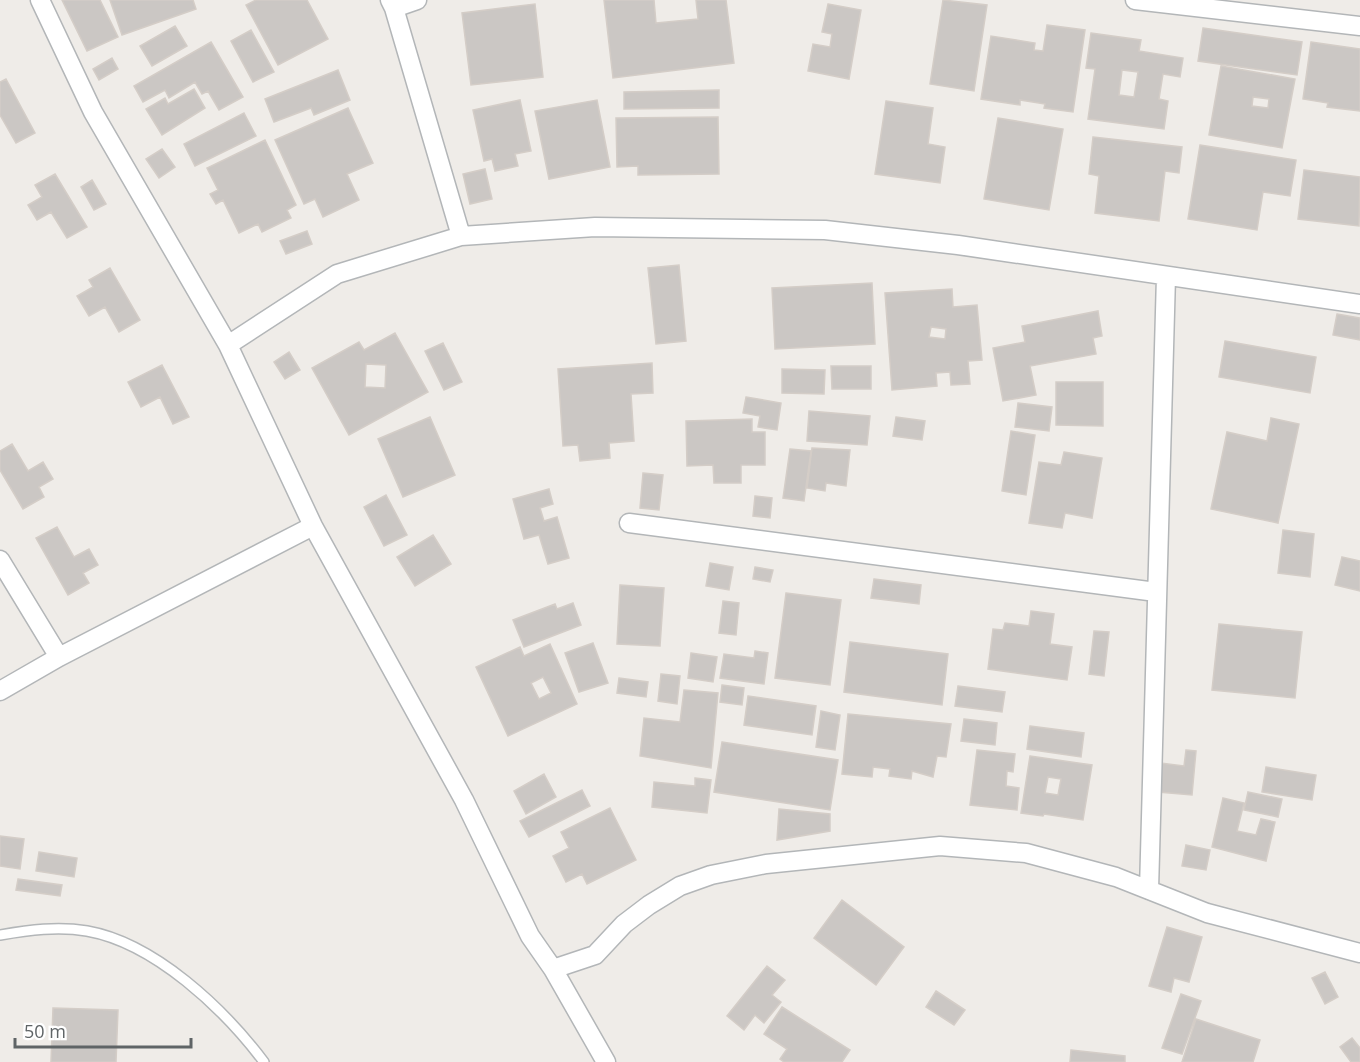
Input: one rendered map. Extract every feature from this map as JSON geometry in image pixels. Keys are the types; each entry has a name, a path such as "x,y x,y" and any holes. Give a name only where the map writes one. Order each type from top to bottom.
{"street":[{"path":"40,0 93,112 228,345 313,526 464,800 530,936 553,969 606,1062"},
{"path":"417,0 392,4 461,236"},
{"path":"1135,0 1360,26"},
{"path":"228,345 337,274 461,236 595,227 825,230 958,245 1360,304"},
{"path":"1149,890 1166,276"},
{"path":"629,523 1156,592"},
{"path":"0,691 59,657 313,526"},
{"path":"0,560 59,657"},
{"path":"553,969 595,955 624,924 649,905 680,886 711,875 766,864 940,846 1026,853 1116,877 1207,913 1360,952"}],"lane":[{"path":"0,935 37,929 87,931 130,944 190,984 243,1034 264,1062"}],"building":[{"path":"62,0 100,0 118,37 87,51"},
{"path":"110,0 193,0 196,9 122,35"},
{"path":"256,0 307,0 328,39 278,65 246,5"},
{"path":"604,0 654,0 656,23 698,19 696,0 726,0 734,63 613,78"},
{"path":"943,0 987,5 974,91 930,84"},
{"path":"535,4 543,77 471,85 462,13"},
{"path":"828,4 861,10 849,79 808,71 813,44 830,47 832,34 822,32"},
{"path":"1047,25 1085,30 1073,112 1044,108 1045,104 1020,100 1020,105 981,99 991,36 1035,43 1034,50 1043,51"},
{"path":"175,26 187,46 152,66 140,46"},
{"path":"1203,28 1302,42 1297,75 1198,61"},
{"path":"251,30 274,72 253,82 231,41"},
{"path":"1091,33 1141,40 1139,51 1183,58 1180,77 1163,74 1159,99 1168,101 1164,129 1088,119 1095,69 1086,68","holes":["1122,70 1138,72 1134,97 1119,95"]},
{"path":"211,42 243,97 219,110 208,91 202,94 195,82 169,98 165,90 143,102 134,86"},
{"path":"1311,42 1360,49 1360,111 1327,107 1328,103 1303,99"},
{"path":"112,58 118,69 99,80 93,69"},
{"path":"1221,66 1295,79 1282,148 1209,135","holes":["1253,97 1269,99 1268,108 1252,106"]},
{"path":"338,70 350,100 314,115 311,108 274,122 265,99"},
{"path":"6,79 35,133 16,143 0,115 0,82"},
{"path":"194,89 205,108 162,135 146,109 165,98 168,104"},
{"path":"719,90 719,108 624,109 624,92"},
{"path":"520,100 531,151 515,154 518,166 495,171 492,159 484,161 473,110"},
{"path":"597,100 610,167 549,179 535,111"},
{"path":"886,101 933,108 928,144 945,147 940,183 875,174"},
{"path":"348,108 373,163 347,174 359,200 323,217 315,199 304,204 275,140"},
{"path":"244,113 256,136 195,166 184,144"},
{"path":"718,117 719,174 638,175 638,166 617,167 616,118"},
{"path":"998,118 1063,129 1049,210 984,199"},
{"path":"1093,137 1182,147 1179,173 1165,171 1159,221 1095,213 1099,176 1089,174"},
{"path":"265,140 296,205 287,210 291,218 262,232 258,224 239,233 223,200 216,204 210,194 218,190 207,168"},
{"path":"1200,145 1296,160 1290,196 1263,192 1257,230 1188,219"},
{"path":"162,149 175,167 159,178 146,159"},
{"path":"485,169 492,199 470,204 463,174"},
{"path":"1304,170 1360,177 1359,226 1298,219"},
{"path":"55,174 87,227 67,238 51,212 37,220 28,205 42,197 35,185"},
{"path":"92,180 106,204 94,210 81,187"},
{"path":"307,231 312,244 286,254 280,241"},
{"path":"679,265 686,341 656,344 648,268"},
{"path":"110,268 140,320 119,332 105,307 89,316 77,296 93,287 89,280"},
{"path":"872,283 875,344 775,349 772,288"},
{"path":"952,289 953,307 977,305 982,360 968,361 970,384 951,385 950,372 936,373 937,386 892,390 885,293","holes":["931,327 946,329 945,339 929,337"]},
{"path":"1098,311 1102,336 1093,338 1096,354 1030,366 1036,395 1003,401 993,348 1025,342 1022,326"},
{"path":"1337,314 1360,318 1360,340 1333,335"},
{"path":"395,333 428,392 349,435 312,368 359,342 364,350","holes":["366,364 386,365 385,388 365,387"]},
{"path":"1225,341 1316,357 1310,393 1219,377"},
{"path":"443,343 462,382 444,390 425,351"},
{"path":"289,352 300,370 285,379 274,362"},
{"path":"652,363 653,393 631,394 634,441 609,443 610,458 580,461 578,445 563,446 558,369"},
{"path":"162,365 189,417 173,424 160,397 141,407 128,382"},
{"path":"831,366 871,366 871,389 832,389"},
{"path":"782,369 825,370 824,394 782,393"},
{"path":"1056,382 1103,382 1103,426 1056,425"},
{"path":"746,397 781,403 777,430 758,427 760,416 743,413"},
{"path":"1018,403 1052,407 1049,431 1015,427"},
{"path":"809,411 870,416 867,445 807,441"},
{"path":"430,417 455,475 403,497 378,439"},
{"path":"896,417 925,421 922,440 893,436"},
{"path":"1271,418 1299,424 1278,523 1211,509 1227,432 1267,441"},
{"path":"752,419 752,432 765,432 765,465 741,465 741,483 714,483 713,465 687,466 686,421"},
{"path":"1011,431 1035,435 1026,495 1002,491"},
{"path":"12,444 28,471 43,462 53,479 39,487 44,497 23,509 0,470 0,451"},
{"path":"812,448 850,450 846,486 826,483 825,491 807,488"},
{"path":"790,449 811,451 804,501 783,498"},
{"path":"1064,452 1102,458 1092,518 1065,513 1062,528 1029,523 1039,462 1061,465"},
{"path":"643,473 663,475 659,510 640,508"},
{"path":"549,489 553,504 540,508 544,521 557,517 569,558 548,564 539,535 524,539 513,499"},
{"path":"386,495 407,535 384,546 364,507"},
{"path":"755,496 772,498 770,518 753,516"},
{"path":"57,527 74,557 89,549 98,565 83,573 89,583 68,595 36,538"},
{"path":"1283,530 1314,534 1310,577 1278,573"},
{"path":"433,535 451,564 415,586 397,557"},
{"path":"1342,557 1360,561 1360,591 1335,585"},
{"path":"710,563 733,567 729,590 706,586"},
{"path":"755,567 773,570 770,582 753,579"},
{"path":"874,579 921,585 919,604 871,598"},
{"path":"620,585 664,588 660,646 617,644"},
{"path":"786,593 841,600 830,685 775,678"},
{"path":"723,601 739,603 736,635 719,633"},
{"path":"573,603 581,625 524,647 513,620 555,604 557,609"},
{"path":"1031,611 1054,614 1050,644 1072,647 1067,680 988,669 993,629 1003,630 1005,623 1029,626"},
{"path":"1219,624 1302,632 1295,698 1212,690"},
{"path":"1094,631 1109,632 1104,676 1089,674"},
{"path":"850,642 948,654 942,705 844,692"},
{"path":"593,643 608,683 579,692 565,653"},
{"path":"550,644 577,704 508,736 476,667 520,647 524,656","holes":["543,677 551,693 539,699 531,683"]},
{"path":"755,651 768,653 764,684 720,678 724,654 754,658"},
{"path":"691,653 717,657 713,682 688,678"},
{"path":"661,674 680,676 677,704 658,701"},
{"path":"619,678 648,682 646,697 617,693"},
{"path":"722,685 744,688 742,705 720,702"},
{"path":"958,686 1005,692 1002,712 955,706"},
{"path":"684,690 718,693 711,768 640,756 644,718 680,722"},
{"path":"748,696 816,706 812,735 744,725"},
{"path":"821,711 840,715 835,750 816,747"},
{"path":"848,714 951,724 946,757 937,756 933,777 912,771 911,779 889,776 890,769 873,767 872,777 842,774"},
{"path":"964,719 997,723 995,745 961,741"},
{"path":"1030,726 1084,733 1081,757 1027,749"},
{"path":"722,742 838,760 830,810 714,792"},
{"path":"977,750 1015,754 1013,772 1007,771 1006,786 1019,788 1017,810 970,805"},
{"path":"1186,750 1196,751 1192,795 1158,792 1161,763 1184,766"},
{"path":"1030,756 1092,765 1083,820 1021,813","holes":["1048,777 1061,779 1058,795 1045,793"]},
{"path":"1266,767 1316,775 1312,800 1262,792"},
{"path":"544,774 556,797 526,814 514,791"},
{"path":"695,778 711,780 707,813 652,807 654,782 695,786"},
{"path":"582,790 590,806 529,837 520,821"},
{"path":"1248,792 1282,799 1278,817 1244,810"},
{"path":"1223,798 1244,803 1237,831 1256,835 1261,819 1275,822 1266,861 1212,847"},
{"path":"610,808 636,860 587,884 582,874 566,882 553,856 569,848 561,832"},
{"path":"779,809 830,814 830,831 777,840"},
{"path":"0,836 24,839 20,869 0,866"},
{"path":"1186,845 1210,850 1206,870 1182,866"},
{"path":"39,852 77,858 74,877 36,871"},
{"path":"18,879 62,885 60,896 16,890"},
{"path":"842,900 904,947 876,985 814,938"},
{"path":"1167,927 1202,937 1189,982 1174,978 1171,992 1149,986"},
{"path":"767,966 785,980 772,995 781,1002 764,1023 755,1015 744,1030 727,1016"},
{"path":"1325,972 1338,997 1325,1004 1312,978"},
{"path":"936,991 965,1010 954,1025 926,1007"},
{"path":"1181,994 1201,1001 1182,1054 1162,1048"},
{"path":"782,1007 850,1050 842,1062 784,1062 780,1059 787,1049 764,1034"},
{"path":"53,1008 118,1010 116,1062 51,1062"},
{"path":"1196,1019 1260,1040 1253,1062 1182,1062"},
{"path":"1352,1038 1360,1048 1360,1062 1351,1062 1340,1047"},
{"path":"1071,1050 1125,1056 1125,1062 1070,1062"}]}
